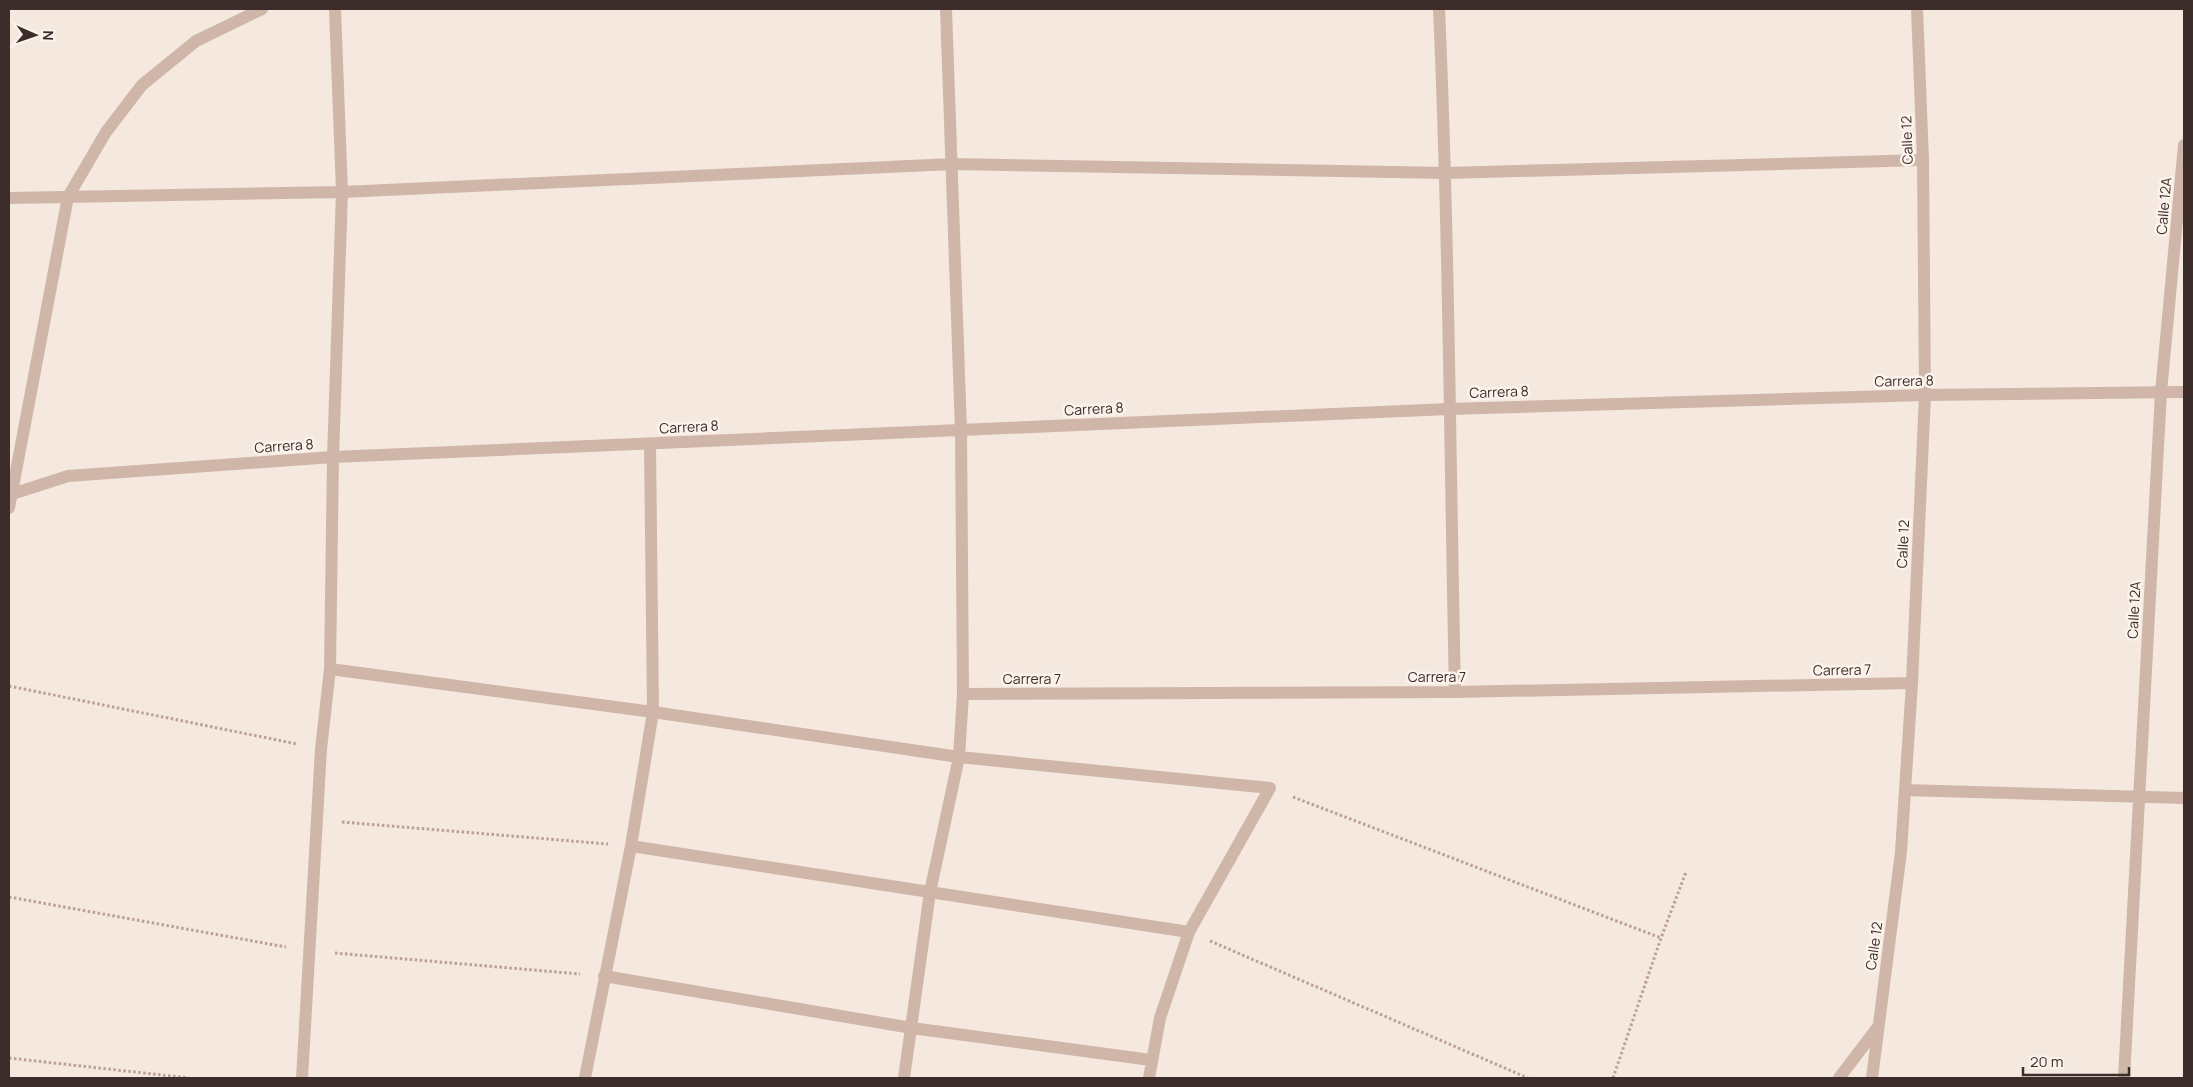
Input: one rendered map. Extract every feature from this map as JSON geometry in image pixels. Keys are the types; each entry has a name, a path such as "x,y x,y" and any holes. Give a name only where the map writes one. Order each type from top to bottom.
{"street":[{"path":"9,508 10,494 68,197 106,132 142,85 196,41 262,9"},
{"path":"302,1078 321,749 330,670 342,192 335,9"},
{"path":"904,1078 930,892 959,757 963,694 961,430 946,9"},
{"path":"1439,9 1446,173 1455,692"},
{"name":"Calle 12","path":"1872,1078 1901,852 1912,683 1925,395 1923,160 1917,9"},
{"name":"Calle 12A","path":"2124,1078 2161,392 2184,145"},
{"path":"9,198 342,192 953,164 1446,173 1923,160"},
{"name":"Carrera 8","path":"10,494 68,476 334,457 1449,409 1925,395 2184,392"},
{"path":"585,1078 631,846 653,712 650,444"},
{"path":"330,670 653,712 959,757 1270,788 1189,932 1160,1018 1149,1078"},
{"name":"Carrera 7","path":"963,694 1455,692 1912,683"},
{"path":"1905,790 2184,798"},
{"path":"631,846 1189,932"},
{"path":"604,976 912,1028 1151,1060"},
{"path":"1839,1078 1878,1027"}],"path":[{"path":"9,686 321,749"},
{"path":"1270,788 1661,938"},
{"path":"317,820 631,846"},
{"path":"1613,1078 1661,938 1686,872"},
{"path":"1189,932 1528,1078"},
{"path":"9,1058 190,1078"}]}
